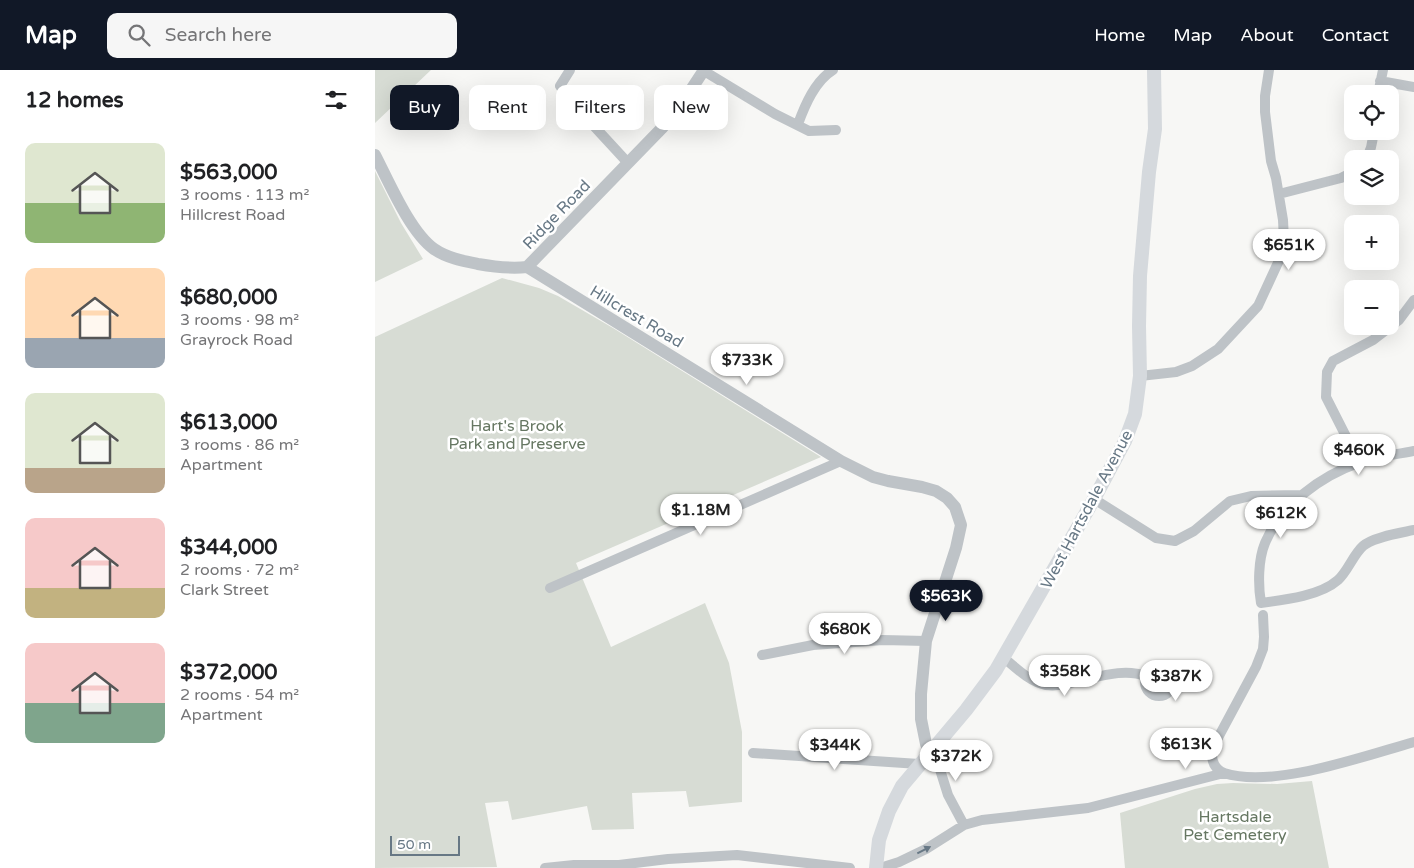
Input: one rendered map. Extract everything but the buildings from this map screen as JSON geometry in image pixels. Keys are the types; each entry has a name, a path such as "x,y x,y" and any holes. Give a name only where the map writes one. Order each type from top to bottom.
{"main road":[{"name":"West Hartsdale Avenue","path":"876,868 879,840 889,810 902,786 966,710 1004,658 1094,499 1125,441 1135,414 1140,376 1140,276 1149,172 1155,129 1154,70"}],"street":[{"path":"570,70 560,86 569,100 628,163"},
{"path":"704,70 775,114 809,131 836,130"},
{"name":"Ridge Road","path":"375,155 411,222 420,236 435,250 444,255 470,262 507,268 527,267 679,108 704,70"},
{"path":"797,124 805,104 827,74 833,70"},
{"path":"1140,376 1177,372 1192,366 1218,350 1258,306 1269,286 1282,254 1284,240 1279,194 1271,161 1265,112 1265,96 1269,70"},
{"path":"1379,85 1383,70"},
{"path":"1380,81 1414,87"},
{"path":"1279,194 1344,176"},
{"name":"Hillcrest Road","path":"527,267 841,461 888,481 936,491 947,498 955,507 961,525 956,548 925,641 921,719 925,744 931,752"},
{"path":"1359,462 1326,397 1327,372 1333,361 1373,340 1399,320 1414,300"},
{"path":"1414,451 1359,462 1331,476 1301,495 1280,518 1264,545 1258,582 1261,603 1320,590 1337,581 1363,546 1377,539 1414,530"},
{"path":"550,588 841,461"},
{"path":"1094,499 1156,538 1175,541 1194,530 1230,501 1251,496 1301,495"},
{"path":"1263,615 1263,649 1256,667 1212,749 1213,764 1224,773 1245,778 1290,775 1414,742"},
{"path":"762,655 813,645 883,640 925,641"},
{"path":"1004,658 1024,675 1046,685 1057,685 1117,673 1146,676"},
{"path":"931,752 937,760 948,795 964,825"},
{"path":"753,753 919,764"},
{"path":"880,868 899,862 927,848 964,825 982,820 1088,808 1224,773"},
{"path":"545,868 574,865 619,865 667,859 737,855 850,868"}],"green space":[{"path":"375,70 431,70 415,85 390,85 390,109 375,123"},
{"path":"375,171 401,223 423,259 375,282"},
{"name":"Hart's Brook Park and Preserve","path":"502,278 539,288 558,296 821,457 576,563 611,647 705,603 729,663 742,732 742,802 689,807 686,791 632,793 634,829 592,830 587,806 512,820 508,801 485,803 497,867 375,868 375,337"},
{"name":"Hartsdale Pet Cemetery","path":"1312,781 1329,868 1125,868 1120,813 1195,789 1217,784 1277,784"}]}
